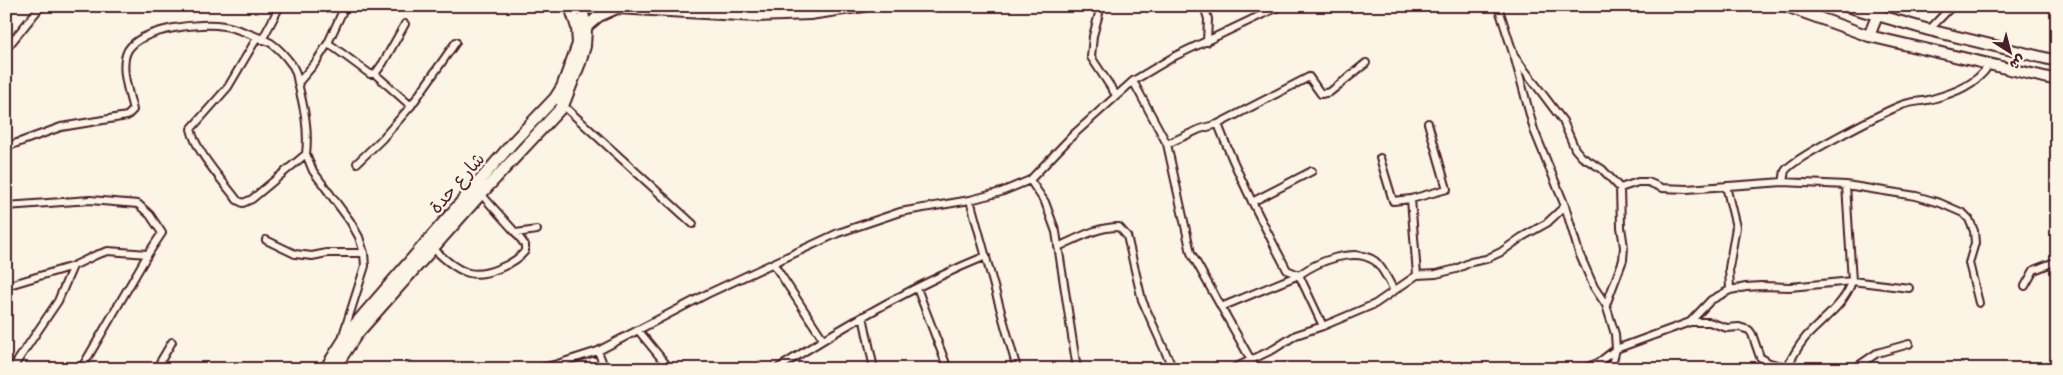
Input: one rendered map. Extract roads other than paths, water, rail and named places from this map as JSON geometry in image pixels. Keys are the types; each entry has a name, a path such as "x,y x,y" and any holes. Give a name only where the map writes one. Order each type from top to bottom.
{"main road":[{"name":"شارع حدة","path":"325,369 340,342 354,332 430,246 515,140 555,98 562,87 578,44 578,33 570,6"},
{"name":"شارع حدة","path":"430,246 563,106 580,63 586,38 582,6"},
{"path":"586,27 599,16 618,8 713,11 756,16 864,6"},
{"path":"1786,6 1868,36 2057,80"},
{"path":"1846,6 1929,30 2057,60"},
{"path":"1868,36 1877,16"},
{"name":"شارع حدة","path":"334,369 354,332"}],"street":[{"path":"6,50 9,41 41,6"},
{"path":"280,6 228,87 192,128 193,138 237,200 243,203 252,199 306,154"},
{"path":"298,83 316,62 328,43 345,6"},
{"path":"1101,6 1093,36 1091,57 1116,95"},
{"path":"1204,6 1208,19 1207,42"},
{"path":"536,369 598,351 707,294 838,233 900,212 970,200 1001,192 1030,180 1073,135 1116,95 1133,82 1175,56 1280,6"},
{"path":"1498,6 1534,130 1565,206 1586,271 1606,305 1615,334 1616,349 1611,369"},
{"path":"1929,30 1952,6"},
{"path":"375,74 384,63 405,24"},
{"path":"6,146 61,127 130,114 133,110 124,64 127,51 134,43 156,32 191,26 225,26 272,44 293,66 307,118 308,139 306,154 313,171 350,221 359,237 364,252 365,266 340,342"},
{"path":"357,163 411,106 456,42"},
{"path":"328,43 370,74 375,74 411,106"},
{"path":"1514,56 1563,121 1575,149 1582,157 1602,169 1620,188 1621,226 1624,247 1623,260 1606,305"},
{"path":"1167,144 1218,124 1309,77 1321,94 1330,92 1366,63"},
{"path":"1783,182 1785,172 1793,163 1817,149 1902,105 1931,100 1972,84 1982,76 1989,65"},
{"path":"1133,82 1167,144 1191,253 1256,369"},
{"path":"555,98 693,224"},
{"path":"1380,158 1393,201 1411,200 1447,189 1428,123"},
{"path":"1218,124 1231,158 1287,270 1299,275 1323,326"},
{"path":"1252,202 1312,171"},
{"path":"1030,180 1045,202 1056,232 1077,369"},
{"path":"1620,188 1638,182 1648,182 1662,188 1687,189 1783,182 1846,185 1916,196 1940,203 1963,213 1969,219 1974,231 1975,243 1968,263 1980,303"},
{"path":"1787,368 1804,339 1844,299 1852,281 1846,185"},
{"path":"1726,186 1736,227 1729,268 1730,290"},
{"path":"430,246 456,267 470,274 488,272 507,266 525,251 525,245 516,232 481,194"},
{"path":"6,206 90,200 138,204 150,215 162,232 81,369"},
{"path":"970,200 1017,369"},
{"path":"1411,200 1417,275"},
{"path":"1232,369 1274,349 1296,334 1323,326 1375,304 1417,275 1436,274 1456,269 1501,252 1547,223 1565,206"},
{"path":"1058,247 1094,230 1108,227 1119,228 1127,236 1142,300 1173,369"},
{"path":"516,232 537,230"},
{"path":"266,240 295,254 312,256 327,253 364,252"},
{"path":"6,286 73,266 108,251 148,254"},
{"path":"1221,307 1299,275 1310,266 1342,255 1362,256 1375,261 1394,290"},
{"path":"777,369 863,316 942,275 986,256"},
{"path":"2024,286 2034,270 2057,261"},
{"path":"773,263 823,339"},
{"path":"12,369 58,301 73,266"},
{"path":"1690,322 1711,300 1730,290 1761,286 1790,287 1852,281 1909,288"},
{"path":"917,288 948,369"},
{"path":"863,316 874,369"},
{"path":"1582,369 1598,362 1616,349 1690,322 1709,322 1726,328 1739,327 1749,330 1760,356 1769,363 1796,369"},
{"path":"638,330 670,369"},
{"path":"156,369 172,342"},
{"path":"1846,369 1858,366 1876,353 1909,344"},
{"path":"598,351 604,369"}]}
